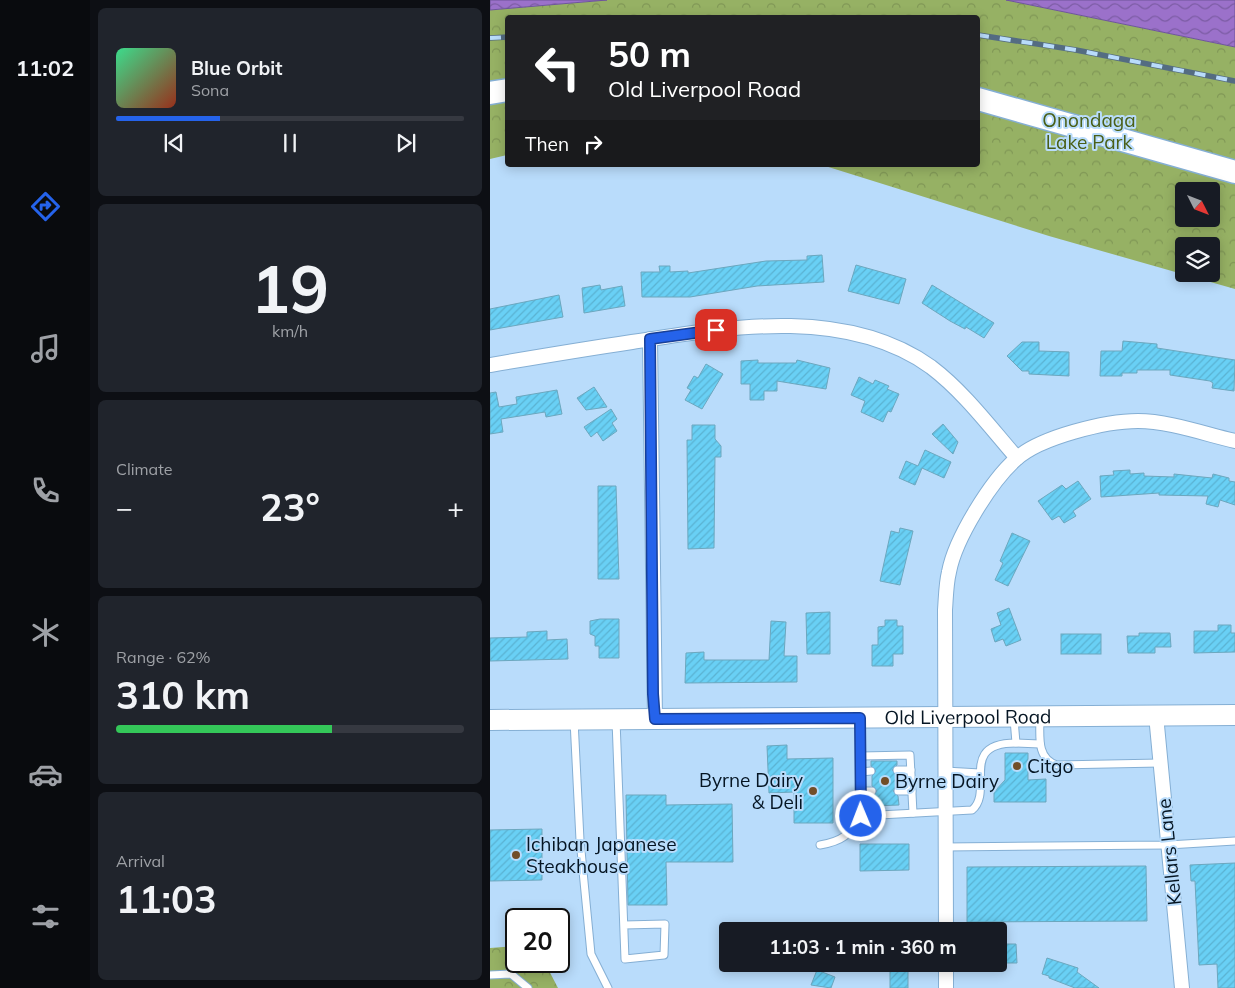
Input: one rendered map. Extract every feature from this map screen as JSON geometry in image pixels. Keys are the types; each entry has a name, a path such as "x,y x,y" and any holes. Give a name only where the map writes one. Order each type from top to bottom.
{"main road":[{"path":"490,93 505,90"},
{"path":"980,100 1235,172"},
{"name":"Old Liverpool Road","path":"490,720 1235,715"}],"street":[{"path":"490,365 650,339 765,326 810,327 870,339 904,351 931,368 962,395 1017,458"},
{"path":"650,339 655,719"},
{"path":"946,922 945,610 949,572 960,535 983,500 1017,458 1032,448 1084,429 1138,420 1235,440"},
{"name":"Kellars Lane","path":"1156,715 1182,988"},
{"path":"947,972 948,987"}],"lane":[{"path":"1014,716 1016,743"},
{"path":"1040,717 1040,744 1044,757 1049,763 1057,765 1160,763"},
{"path":"820,845 835,842 849,834 861,816 860,718"},
{"path":"616,719 625,960 664,954 665,924 624,925"},
{"path":"574,720 580,840 591,954 608,988"},
{"path":"861,816 972,810 977,806 979,800 982,760 987,752 996,745 1016,743 1040,744"},
{"path":"860,756 910,755 912,813"},
{"path":"897,770 911,770"},
{"path":"861,772 871,771"},
{"path":"945,771 980,773"},
{"path":"861,791 872,791"},
{"path":"898,791 912,791"},
{"path":"945,847 1168,845 1235,842"},
{"path":"490,976 511,974 528,988"}],"green space":[{"name":"Onondaga Lake Park","path":"607,0 1006,0 1235,47 1235,289 1210,282 1220,282 1220,237 1175,237 1175,272 1049,236 828,167 980,167 980,15 505,15 505,155 490,159 490,10"},
{"path":"505,947 505,973 550,973 558,988 490,988 490,948"}],"water":[{"path":"490,0 607,0 490,10"},
{"path":"1006,0 1235,0 1235,47"}],"building":[{"path":"822,255 824,282 757,286 690,297 642,297 641,272 660,272 659,266 670,266 670,272 688,271 688,273 766,261 807,260 807,256"},
{"path":"856,265 906,279 899,304 848,291"},
{"path":"600,285 601,290 622,286 625,306 584,313 582,288"},
{"path":"932,285 994,323 984,338 966,327 965,329 950,321 922,303"},
{"path":"559,295 563,317 490,330 490,309"},
{"path":"1123,341 1157,344 1157,348 1235,360 1234,391 1212,388 1213,383 1210,381 1170,375 1170,370 1137,370 1137,373 1122,373 1122,376 1100,376 1101,351 1122,351"},
{"path":"1022,342 1039,342 1039,351 1069,352 1069,376 1029,374 1029,371 1022,371 1007,356"},
{"path":"758,360 758,363 796,363 797,360 830,368 826,389 777,381 777,391 764,391 764,400 750,400 750,384 741,384 741,361"},
{"path":"706,364 723,374 702,409 685,400 691,390 687,388 694,376 698,378"},
{"path":"859,377 873,384 875,380 889,386 887,389 899,394 891,412 888,411 883,422 861,412 865,401 851,395"},
{"path":"594,387 607,407 586,410 577,398"},
{"path":"557,390 562,414 546,417 545,412 501,419 503,432 490,434 490,393 496,392 499,407 517,404 516,397"},
{"path":"611,409 617,419 612,423 617,431 603,441 597,432 591,437 584,427"},
{"path":"943,424 958,442 953,454 932,434"},
{"path":"692,425 715,425 715,439 721,446 721,457 715,457 714,548 688,549 687,440 692,440"},
{"path":"925,450 951,462 944,478 922,468 915,485 899,478 906,461 918,466"},
{"path":"1130,470 1130,474 1144,473 1144,476 1174,477 1174,474 1212,478 1213,474 1229,478 1229,481 1235,482 1235,505 1220,500 1218,507 1206,504 1208,496 1159,495 1159,493 1101,497 1100,476 1114,475 1113,471"},
{"path":"1078,481 1091,499 1073,511 1076,516 1064,523 1059,516 1052,520 1038,501 1062,485 1066,489"},
{"path":"598,486 616,486 619,579 598,579"},
{"path":"900,528 913,531 900,585 880,581 891,531 899,533"},
{"path":"1012,533 1030,541 1008,586 995,580 1003,563 1000,561"},
{"path":"1009,608 1021,640 1006,646 1003,639 995,642 991,629 1001,625 997,613"},
{"path":"830,612 830,654 807,654 806,613"},
{"path":"619,619 619,658 599,658 599,646 595,646 595,636 590,634 590,621"},
{"path":"885,620 897,620 897,626 903,626 903,654 893,654 893,666 872,666 872,645 878,645 878,627 885,626"},
{"path":"771,621 786,622 784,656 797,656 797,682 685,683 686,653 704,652 704,660 769,660"},
{"path":"1218,625 1231,625 1231,633 1235,633 1235,652 1194,653 1194,631 1218,631"},
{"path":"547,631 547,640 567,639 568,659 490,661 490,638 527,637 527,632"},
{"path":"1139,633 1170,633 1171,647 1155,647 1155,653 1128,653 1127,636 1139,636"},
{"path":"1061,634 1101,634 1101,654 1061,654"},
{"name":"Byrne Dairy & Deli","path":"787,745 787,759 833,758 833,823 794,823 794,792 769,793 767,746"},
{"path":"1005,753 1028,753 1028,780 1046,779 1046,802 994,802 994,792 1005,780"},
{"name":"Byrne Dairy","path":"871,761 897,761 897,765 892,770 898,775 898,786 893,791 898,796 899,805 873,806 872,796 877,791 872,786 872,776 876,771 871,766"},
{"path":"626,795 666,795 666,805 732,804 733,862 666,862 667,905 628,905"},
{"name":"Ichiban Japanese Steakhouse","path":"542,829 542,880 490,881 490,830"},
{"path":"860,844 909,844 909,870 860,871"},
{"path":"1235,863 1235,988 1218,988 1217,964 1199,965 1195,881 1191,881 1190,865"},
{"path":"1146,866 1147,921 967,922 967,867"},
{"path":"1007,944 1016,944 1017,963 1007,963"},
{"path":"1047,958 1078,968 1077,972 1099,988 1075,988 1042,974"},
{"path":"816,972 822,972 835,977 831,988 811,985"},
{"path":"890,972 908,972 908,988 890,988"}],"railway":[{"path":"980,35 1076,50 1235,81"},
{"path":"490,38 505,37"}],"place":[{"name":"Citgo","path":"1017,766"},
{"name":"Byrne Dairy","path":"885,781"},
{"name":"Byrne Dairy & Deli","path":"813,791"},
{"name":"Ichiban Japanese Steakhouse","path":"516,855"}],"route":[{"path":"716,330 650,339 652,380 653,694 655,719 860,718 861,816"}]}
